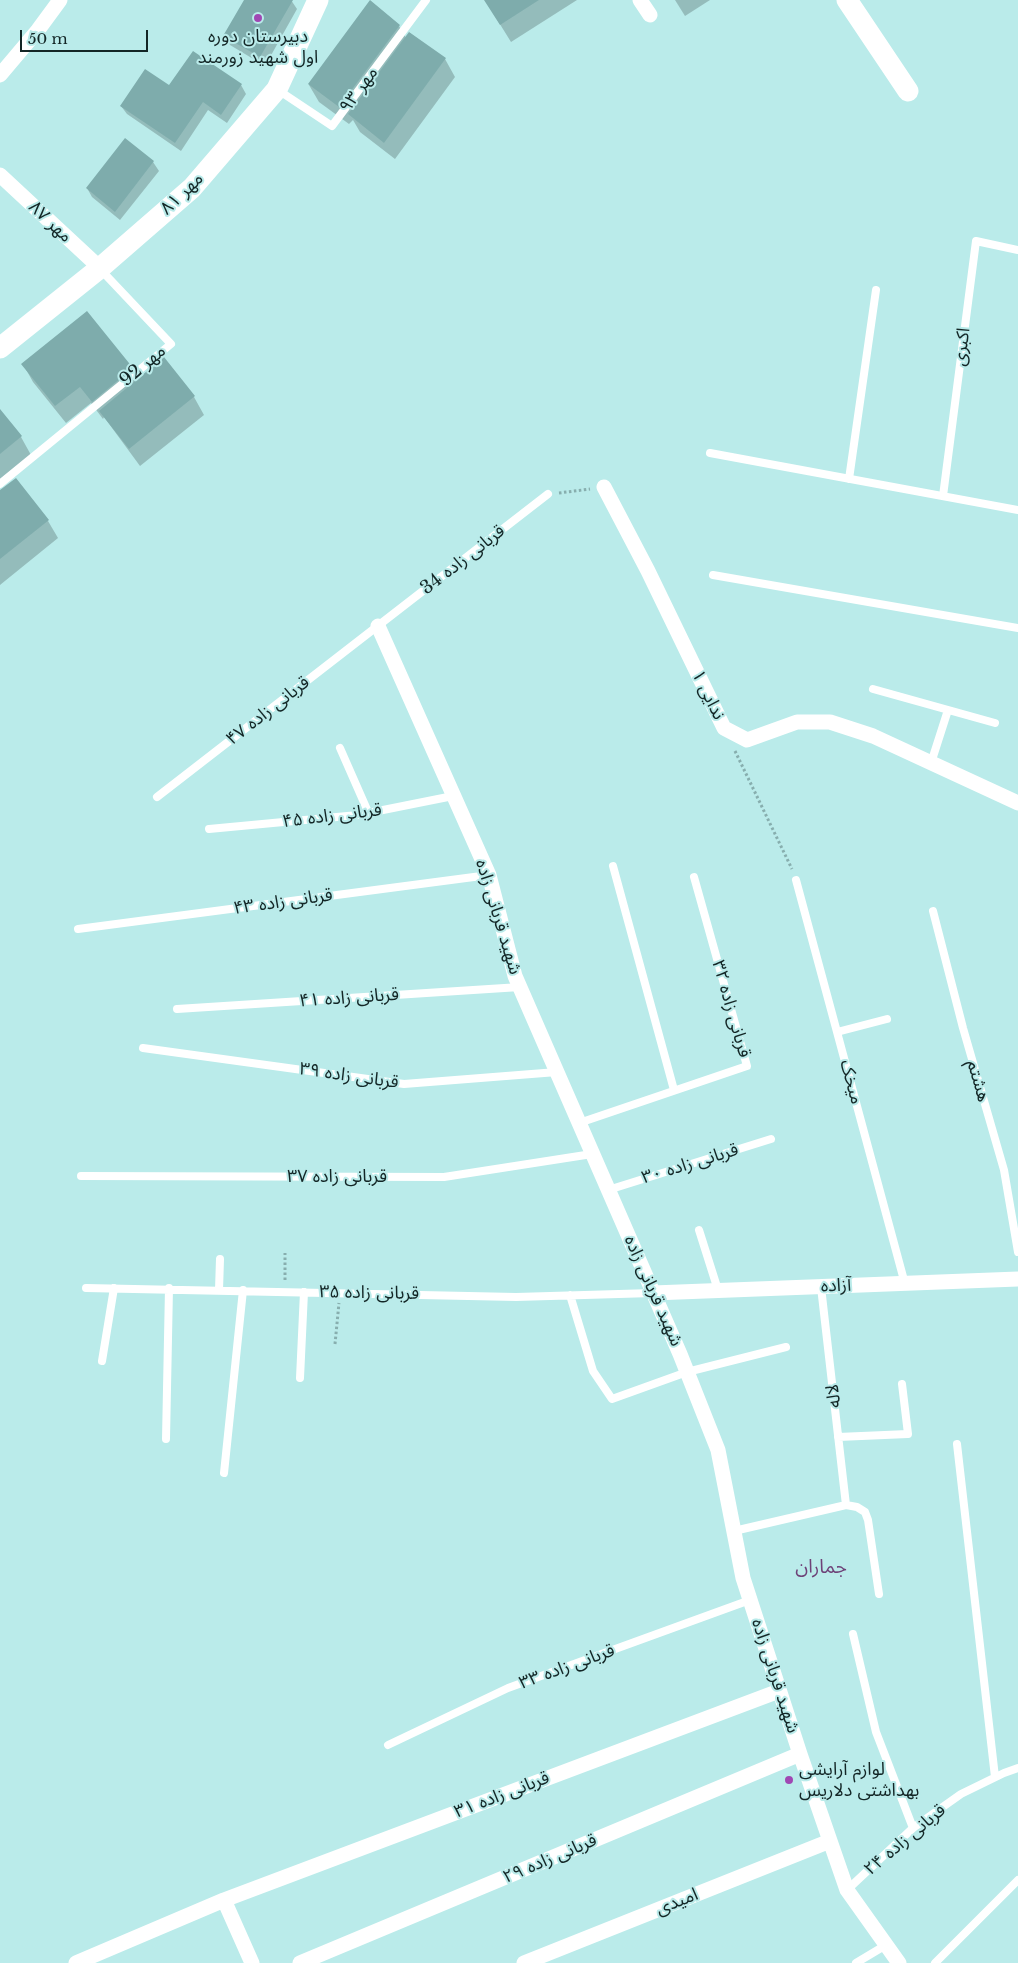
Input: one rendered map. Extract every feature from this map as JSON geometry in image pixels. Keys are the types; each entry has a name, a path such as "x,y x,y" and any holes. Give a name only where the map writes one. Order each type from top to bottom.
{"street":[{"path":"0,75 38,30 60,0"},
{"name":"مهر ۸۱","path":"0,348 100,268 192,188 277,89 318,0"},
{"path":"640,0 650,14"},
{"path":"847,0 908,91"},
{"name":"مهر ۸۷","path":"0,175 100,268"},
{"name":"ندایی ۱","path":"604,487 648,571 724,728 747,740 797,722 830,722 873,736 1018,803"},
{"name":"شهید قربانی زاده","path":"378,626 489,875 520,987 687,1372 718,1450 743,1578 779,1691 847,1890 899,1963"},
{"name":"آزاده","path":"653,1293 1018,1279"},
{"name":"قربانی زاده ۳۱","path":"76,1963 224,1900 779,1691"},
{"name":"قربانی زاده ۲۹","path":"300,1963 800,1754"},
{"name":"امیدی","path":"524,1963 830,1841"},
{"path":"224,1900 252,1963"}],"lane":[{"name":"مهر ۹۳","path":"277,89 332,126 426,0"},
{"name":"اکبری","path":"943,496 976,241 1018,250"},
{"name":"مهر 92","path":"0,484 171,344 100,268"},
{"path":"849,478 876,290"},
{"path":"710,453 1018,510"},
{"name":"قربانی زاده 34","path":"378,626 548,494"},
{"path":"713,575 1018,628"},
{"name":"قربانی زاده ۴۷","path":"158,797 378,626"},
{"path":"872,689 995,723"},
{"path":"931,763 948,710"},
{"path":"340,748 369,814"},
{"name":"قربانی زاده ۴۵","path":"209,829 369,814 453,796"},
{"path":"613,866 674,1090"},
{"name":"قربانی زاده ۴۳","path":"78,929 489,875"},
{"name":"قربانی زاده ۳۲","path":"578,1123 747,1066 694,877"},
{"name":"میخک","path":"796,880 905,1284"},
{"name":"هشتم","path":"934,911 963,1028 1004,1170 1018,1252"},
{"name":"قربانی زاده ۴۱","path":"177,1008 520,987"},
{"path":"837,1032 887,1019"},
{"name":"قربانی زاده ۳۹","path":"143,1048 404,1084 556,1072"},
{"name":"قربانی زاده ۳۰","path":"608,1190 772,1139"},
{"name":"قربانی زاده ۳۷","path":"81,1176 444,1178 592,1154"},
{"path":"699,1230 718,1290"},
{"path":"220,1259 220,1290"},
{"name":"لاله","path":"821,1287 846,1505"},
{"name":"قربانی زاده ۳۵","path":"86,1288 169,1288 516,1297 653,1293"},
{"path":"102,1361 114,1288"},
{"path":"166,1440 169,1288"},
{"path":"224,1474 244,1290"},
{"path":"300,1378 304,1292"},
{"path":"570,1295 593,1371 612,1399 687,1372 786,1347"},
{"path":"838,1437 908,1434 902,1384"},
{"path":"957,1444 995,1777"},
{"path":"734,1531 846,1505 857,1507 865,1512 868,1520 879,1594"},
{"name":"قربانی زاده ۳۳","path":"388,1745 508,1688 750,1600"},
{"path":"853,1634 876,1732 913,1828"},
{"name":"قربانی زاده ۲۴","path":"847,1890 913,1828 961,1794 1018,1768"},
{"path":"935,1963 1018,1880"},
{"path":"856,1963 886,1945"}],"path":[{"path":"548,494 604,487"},
{"path":"724,728 796,880"},
{"path":"285,1253 285,1291"},
{"path":"335,1344 340,1292"}],"building":[{"name":"دبیرستان دوره اول شهید زورمند","path":"244,0 293,0 260,57 223,36"},
{"path":"370,0 400,25 339,107 308,84"},
{"path":"484,0 539,0 500,25"},
{"path":"409,32 446,58 384,143 348,114"},
{"path":"193,51 242,84 221,115 203,102 175,143 120,106 145,69 169,85"},
{"path":"125,138 154,161 115,212 86,188"},
{"path":"87,311 133,368 92,402 80,387 55,406 21,364"},
{"path":"164,357 195,396 129,449 99,411"},
{"path":"0,409 22,436 0,454"},
{"path":"16,478 49,520 0,559 0,490"}],"place":[{"name":"دبیرستان دوره اول شهید زورمند","path":"258,18"},
{"name":"لوازم آرایشی بهداشتی دلاریس","path":"789,1780"}],"district":[{"name":"جماران","path":"821,1568"}]}
